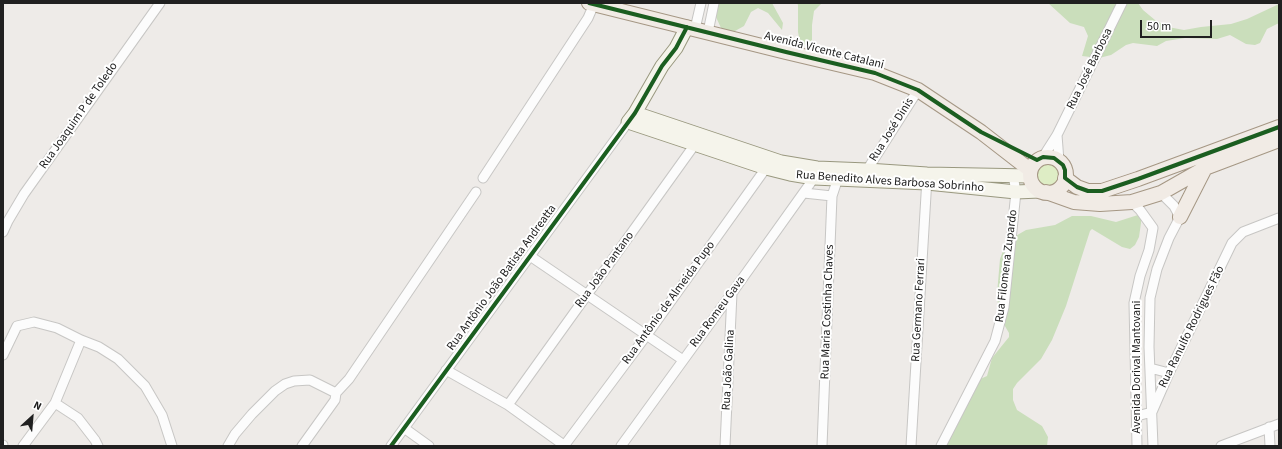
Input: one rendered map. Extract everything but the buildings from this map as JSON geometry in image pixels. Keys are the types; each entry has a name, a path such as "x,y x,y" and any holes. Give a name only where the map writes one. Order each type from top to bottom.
{"main road":[{"name":"Avenida Vicente Catalani","path":"592,4 875,73 918,90 1035,166"},
{"path":"1066,178 1077,187 1088,191 1102,191 1279,127"},
{"name":"Rua Benedito Alves Barbosa Sobrinho","path":"1043,192 1074,202 1100,204 1132,202 1160,193 1205,168 1279,140"},
{"path":"1049,157 1059,161 1065,170 1066,178 1061,186 1052,192 1043,192 1035,187 1031,182 1035,166 1049,157"},
{"path":"1180,217 1205,168"},
{"path":"1138,179 1150,185 1160,193"}],"street":[{"name":"Rua Joaquim P de Toledo","path":"3,232 24,194 160,3"},
{"path":"697,29 701,3"},
{"path":"697,29 714,3"},
{"name":"Rua José Barbosa","path":"1035,166 1057,135 1122,3"},
{"path":"483,178 588,18 592,4"},
{"name":"Rua Antônio João Batista Andreatta","path":"391,446 632,117 662,66 676,48 697,29"},
{"name":"Rua José Dinis","path":"867,170 918,90"},
{"name":"Rua Benedito Alves Barbosa Sobrinho","path":"632,117 768,163 790,174 867,170 1016,192 1043,192"},
{"path":"1057,135 1059,161"},
{"name":"Rua João Pantano","path":"508,405 698,139"},
{"name":"Rua Antônio de Almeida Pupo","path":"564,446 646,336 768,163"},
{"name":"Rua Benedito Alves Barbosa Sobrinho","path":"815,173 838,178 927,179 1013,175 1035,166"},
{"name":"Rua Romeu Gava","path":"621,446 804,193 815,173"},
{"name":"Rua Filomena Zupardo","path":"940,446 995,341 1004,307 1016,192 1013,175"},
{"name":"Rua Maria Costinha Chaves","path":"822,446 832,196 838,178"},
{"name":"Rua Germano Ferrari","path":"911,446 927,179"},
{"path":"302,446 476,192"},
{"path":"804,193 832,196"},
{"path":"1160,193 1174,206 1180,217"},
{"name":"Avenida Dorival Mantovani","path":"1132,202 1153,228 1149,250 1140,276 1134,303 1138,446"},
{"name":"Avenida Dorival Mantovani","path":"1153,446 1150,368 1150,298 1157,269 1169,238 1180,217"},
{"name":"Rua Ranulfo Rodrigues Fão","path":"1152,412 1169,372 1232,243 1243,232 1279,218"},
{"path":"530,256 683,360"},
{"name":"Rua João Galina","path":"725,446 732,293"},
{"path":"3,355 17,326 34,322 57,328 81,340 99,346 118,359 145,386 162,415 172,446"},
{"path":"23,446 55,403 81,340"},
{"path":"1150,368 1169,372"},
{"path":"446,370 508,405 564,446"},
{"path":"228,446 235,434 252,414 275,391 285,384 299,380 310,380 335,397"},
{"path":"55,403 78,418 98,446"},
{"path":"1137,416 1152,412"},
{"path":"1221,446 1279,424"},
{"path":"404,428 429,446"},
{"path":"1269,428 1270,446"}],"green space":[{"path":"717,3 772,3 783,23 782,30 768,13 758,8 751,12 744,26 735,31 728,31 721,28 716,17"},
{"path":"797,3 822,3 814,11 812,25 812,49 800,42 798,32"},
{"path":"1048,3 1138,3 1143,10 1155,20 1168,27 1184,30 1231,24 1247,19 1279,4 1279,23 1267,29 1260,43 1255,45 1246,44 1230,35 1217,39 1185,38 1166,41 1157,46 1133,43 1126,45 1111,55 1099,58 1082,56 1088,36 1084,27 1070,23"},
{"path":"1048,164 1056,167 1059,175 1056,183 1048,186 1040,183 1037,175 1040,167"},
{"path":"1141,214 1139,237 1135,245 1130,249 1122,247 1092,229 1090,231 1066,306 1052,340 1041,359 1013,389 1013,400 1017,410 1042,426 1048,437 1047,446 939,446 976,381 987,376 992,358 1009,337 1009,333 999,316 997,294 1000,259 1007,241 1026,230 1055,225 1072,216 1091,216 1116,222"}],"cycle path":[{"path":"589,3 875,73 918,90 981,132 1037,160 1043,157 1054,158 1063,165 1065,170 1065,178 1077,187 1088,191 1102,191 1138,179 1279,127"},
{"path":"391,446 635,113 662,66 676,48 687,27"}]}
